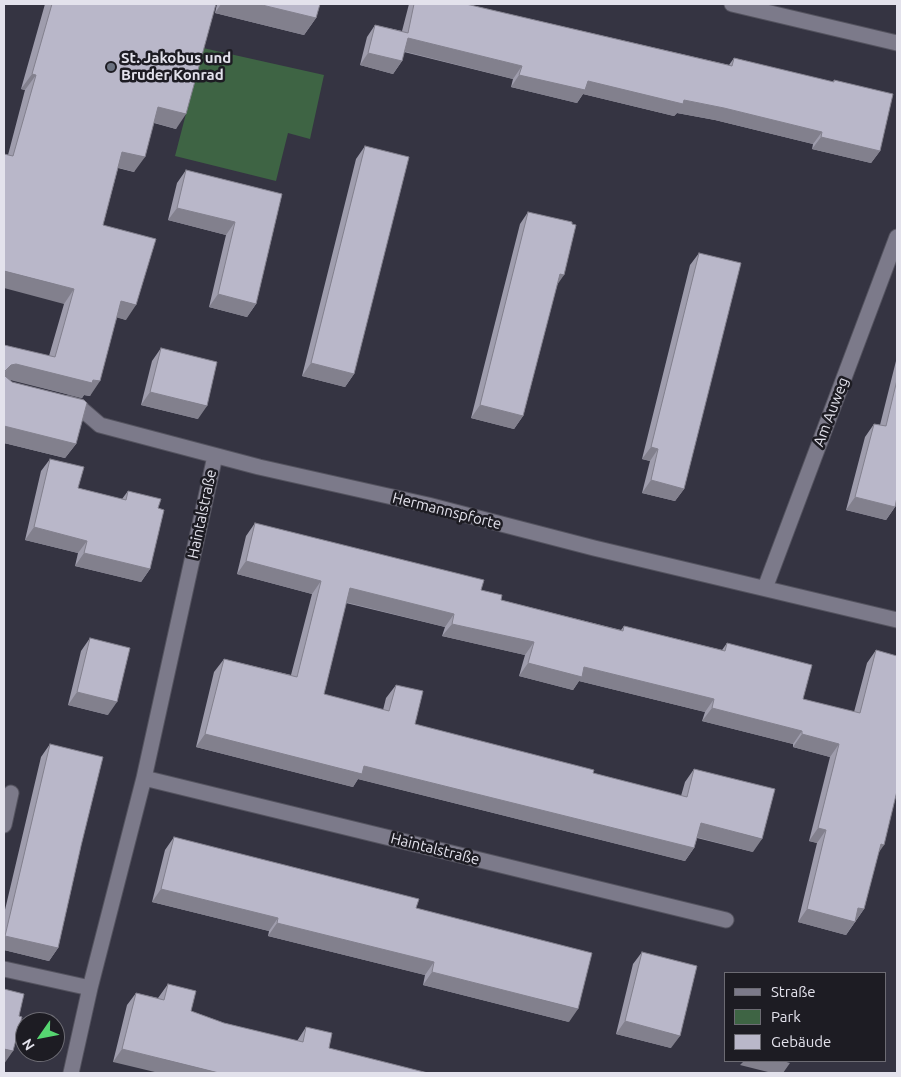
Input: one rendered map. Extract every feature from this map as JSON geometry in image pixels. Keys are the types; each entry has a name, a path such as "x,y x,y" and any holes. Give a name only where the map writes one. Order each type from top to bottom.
{"street":[{"path":"732,4 897,43"},
{"name":"Am Auweg","path":"765,588 897,236"},
{"name":"Hermannspforte","path":"50,399 78,406 100,425 215,456 428,505 594,548 897,620"},
{"name":"Haintalstraße","path":"71,1073 90,988 144,778 215,456"},
{"name":"Haintalstraße","path":"144,778 726,920"},
{"path":"4,825 11,793"},
{"path":"4,969 90,988"}],"green space":[{"path":"203,48 324,75 310,139 288,133 276,181 175,156"}],"building":[{"path":"52,4 216,4 186,114 158,107 145,157 122,152 103,225 156,239 136,305 121,301 100,381 93,380 92,383 16,364 11,365 5,371 5,376 12,382 84,400 87,403 76,444 4,426 4,345 55,357 74,289 4,271 4,154 13,156 36,75 32,74"},
{"path":"258,4 320,4 316,18"},
{"path":"414,4 466,4 732,66 734,58 893,94 880,151 821,137 822,132 724,108 684,100 683,104 588,81 585,90 519,75 522,66 408,38 402,61 368,53 375,25 408,33"},
{"path":"365,146 409,157 354,374 311,363"},
{"path":"186,170 282,194 256,304 218,294 235,222 177,208"},
{"path":"528,212 572,222 572,224 576,225 564,275 560,274 523,416 480,405"},
{"path":"699,253 741,263 684,489 651,480 658,449 651,447"},
{"path":"161,348 217,362 207,406 150,392"},
{"path":"897,380 897,497 895,507 855,497 874,424 886,426"},
{"path":"50,459 84,467 78,488 126,500 128,491 161,499 158,508 164,510 150,569 84,553 87,541 34,527"},
{"path":"255,523 484,580 481,590 502,595 501,600 623,631 624,626 725,651 727,643 812,665 803,699 860,713 876,650 897,656 897,791 884,845 881,844 864,909 858,908 855,922 807,909 826,830 818,828 839,744 802,734 802,731 712,708 714,699 584,667 582,677 528,663 534,642 452,624 454,614 350,588 324,694 389,711 396,685 423,691 415,724 594,770 593,773 687,797 694,769 775,789 762,839 701,823 694,848 364,766 362,774 205,734 224,659 297,677 321,581 246,561"},
{"path":"90,638 130,648 117,702 77,692"},
{"path":"50,744 103,757 58,948 5,936"},
{"path":"174,837 419,899 416,908 592,953 578,1009 432,972 434,962 277,923 278,918 161,889"},
{"path":"642,952 697,966 680,1036 625,1021"},
{"path":"168,984 196,991 191,1011 224,1023 303,1042 306,1027 332,1033 329,1048 428,1073 219,1073 122,1049 136,993 164,1000"},
{"path":"4,989 24,994 20,1012 15,1012 15,1043 13,1051 4,1049"}],"place":[{"name":"St. Jakobus und Bruder Konrad","path":"111,67"}]}
